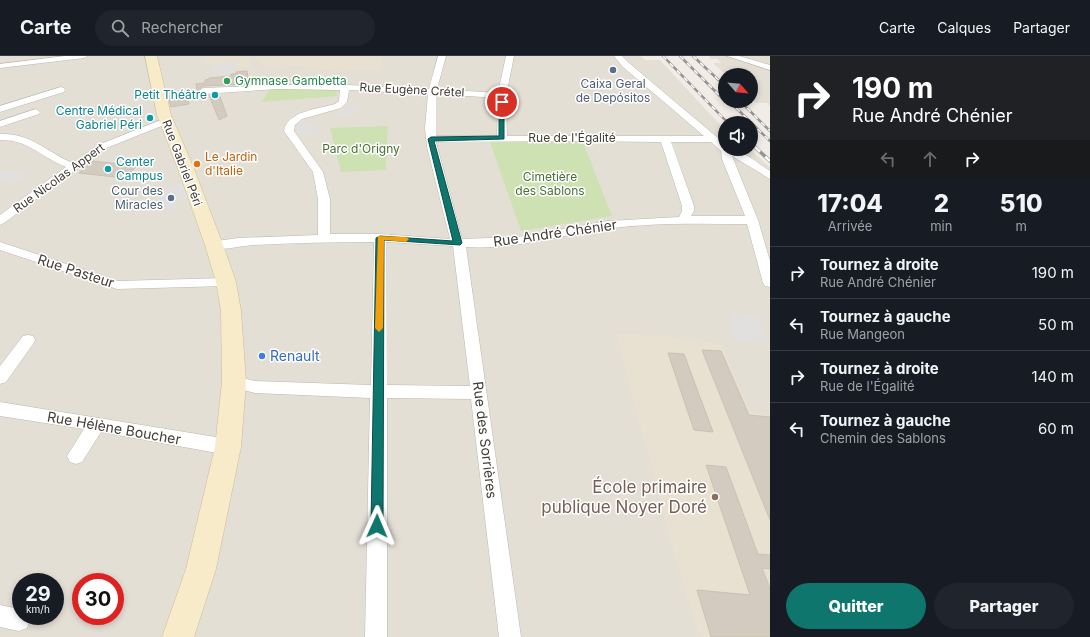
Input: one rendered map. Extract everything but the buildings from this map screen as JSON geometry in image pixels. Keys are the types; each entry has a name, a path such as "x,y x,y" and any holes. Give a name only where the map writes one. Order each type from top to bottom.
{"street":[{"path":"0,66 84,56"},
{"name":"Rue Gabriel Péri","path":"151,56 166,121 185,166 214,244 226,282 231,311 234,382 228,447 201,569 178,637"},
{"name":"Rue des Sorrières","path":"442,56 432,92 430,128 431,139 458,243 510,637"},
{"path":"502,138 502,96 510,56"},
{"path":"618,56 626,65 718,143"},
{"path":"731,56 769,69"},
{"path":"6,74 59,60"},
{"path":"324,238 324,199 318,172 289,131 290,124 299,117 338,106 343,102 345,86"},
{"name":"Rue Eugène Crétel","path":"203,91 249,87 345,86 502,96"},
{"path":"0,109 61,90"},
{"path":"0,124 36,112"},
{"name":"Rue Nicolas Appert","path":"0,221 72,166 108,143 166,121"},
{"path":"0,137 14,136 24,138 56,160 72,166"},
{"path":"665,138 688,206 688,211 683,220"},
{"name":"Rue de l'Égalité","path":"431,139 713,139"},
{"path":"727,156 752,220 770,283"},
{"path":"740,156 770,176"},
{"name":"Rue André Chénier","path":"214,244 324,238 380,238 474,244 509,242 608,225 683,220 752,220"},
{"path":"376,637 380,238"},
{"name":"Rue Pasteur","path":"0,246 117,285 226,282"},
{"path":"0,378 28,340"},
{"path":"234,382 255,387 479,393"},
{"name":"Rue Hélène Boucher","path":"0,409 228,447"},
{"path":"76,456 97,424"}],"shaded area":[{"path":"0,56 641,56 645,60 660,60 718,122 718,156 757,156 770,167 770,637 0,637"},
{"path":"204,56 249,56 251,67 237,69 236,61 204,64"},
{"path":"255,56 383,56 380,70 331,71 298,66 266,68 262,66 261,59 256,59"},
{"path":"709,56 770,56 770,107 768,103 758,103 758,68 718,68 713,63 721,63 717,59 711,59"},
{"path":"234,62 235,73 213,75 212,64"},
{"path":"353,103 363,107 343,119 334,114"},
{"path":"302,120 313,128 317,127 320,133 302,137 295,128"},
{"path":"11,170 26,176 11,184 0,179 0,175"},
{"name":"Cour des Miracles","path":"184,184 189,197 176,200 177,208 155,210 159,199 157,189"},
{"path":"731,312 760,318 766,343 732,340"},
{"name":"École primaire publique Noyer Doré","path":"616,334 664,336 721,344 751,413 770,415 770,637 700,637 681,578"}],"green space":[{"path":"271,87 337,87 337,96 262,102"},
{"name":"Parc d'Origny","path":"388,126 386,170 341,172 330,128"},
{"name":"Cimetière des Sablons","path":"490,142 583,142 612,216 521,231"}],"railway":[{"path":"663,56 721,116"},
{"path":"680,56 718,94"},
{"path":"693,56 718,79"},
{"path":"736,108 770,141"},
{"path":"747,108 770,131"},
{"path":"758,150 770,161"}],"slow traffic":[{"path":"379,328 380,238 406,239"}],"place":[{"name":"Caixa Geral de Depósitos","path":"613,70"},
{"name":"Gymnase Gambetta","path":"227,81"},
{"name":"Petit Théâtre","path":"215,95"},
{"name":"Centre Médical Gabriel Péri","path":"150,118"},
{"name":"Le Jardin d'Italie","path":"197,164"},
{"name":"Center Campus","path":"108,169"},
{"name":"Cour des Miracles","path":"171,198"},
{"name":"Renault","path":"262,356"},
{"name":"École primaire publique Noyer Doré","path":"715,497"}],"route":[{"path":"377,526 380,238 458,243 431,139 502,138 502,102"}]}
